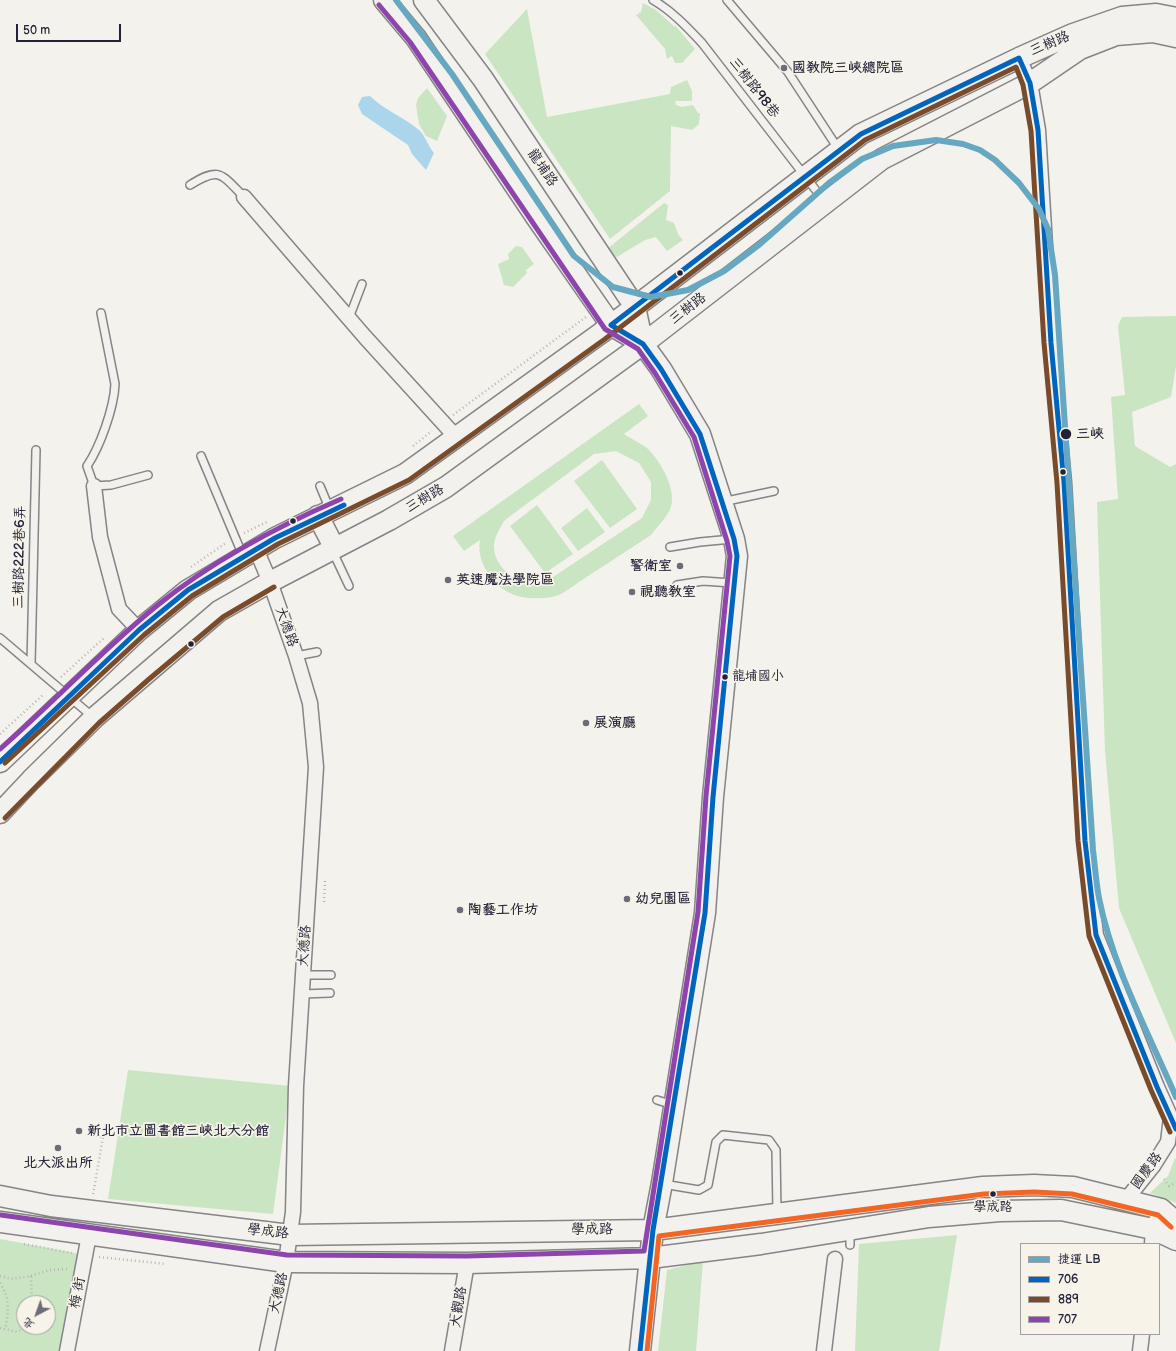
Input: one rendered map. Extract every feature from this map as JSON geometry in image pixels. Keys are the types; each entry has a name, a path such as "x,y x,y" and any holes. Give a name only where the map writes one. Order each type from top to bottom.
{"street":[{"path":"384,0 416,38 611,326 643,344 661,369 700,434 734,539 737,556 735,583 714,797 705,913 665,1103 662,1183 653,1230 640,1351"},
{"name":"龍埔路","path":"424,0 483,79 636,307 643,344"},
{"name":"三樹路","path":"0,762 139,630 188,590 250,552 324,513 405,474 611,326 861,134 1019,58 1073,34 1122,17 1156,14 1176,18"},
{"name":"三樹路","path":"0,813 94,718 220,611 332,548 389,520 446,487 643,344 882,159 1030,83 1080,49 1116,35 1153,32 1176,37"},
{"name":"國慶路","path":"1019,58 1030,83 1038,130 1051,343 1064,482 1085,841 1096,935 1173,1123 1168,1142 1153,1166 1125,1201"},
{"path":"244,197 349,318 456,437"},
{"path":"94,486 100,537 119,609 139,630"},
{"path":"324,513 332,548"},
{"name":"大德路","path":"250,552 270,582 296,656 310,703 316,767 296,1086 293,1212 286,1262 267,1351"},
{"path":"0,758 20,742"},
{"name":"學成路","path":"0,1196 50,1206 290,1235 653,1230 983,1187 1034,1185 1073,1187 1161,1209 1176,1222"},
{"path":"1153,1237 1161,1209"},
{"name":"學成路","path":"0,1222 286,1262 467,1263 650,1258 761,1244 929,1217 1000,1211 1061,1210 1153,1237 1176,1240"},
{"name":"梅 街","path":"67,1351 90,1235"},
{"path":"824,1351 835,1259"},
{"name":"大觀路","path":"452,1351 467,1263"},
{"path":"1140,1351 1142,1335"}],"lane":[{"name":"三樹路98巷","path":"653,0 678,19 702,43 825,202"},
{"path":"727,0 788,72 839,150"},
{"path":"190,185 206,175 215,174 224,178 244,197"},
{"path":"349,318 362,284"},
{"path":"101,313 115,390 96,453 88,466 94,486 111,485 148,475"},
{"name":"三樹路222巷6弄","path":"31,664 36,450"},
{"path":"201,456 250,552"},
{"path":"320,486 324,513"},
{"path":"722,502 774,491"},
{"path":"670,547 700,542 734,539"},
{"path":"332,548 349,586"},
{"path":"677,585 703,581 735,583"},
{"path":"0,638 94,718"},
{"path":"296,656 317,652"},
{"path":"303,975 331,975"},
{"path":"302,994 330,993"},
{"path":"662,1183 700,1190 708,1185 716,1142 723,1135 769,1140 776,1150 777,1213"}],"path":[{"path":"448,419 588,315"},
{"path":"406,451 432,431"},
{"path":"0,734 44,694"},
{"path":"324,902 325,881"},
{"path":"92,1135 103,1137 93,1197"},
{"path":"1164,1179 1170,1186 1176,1183"},
{"path":"20,1243 84,1262"},
{"path":"0,1276 11,1279 31,1276 49,1270 84,1262 173,1264"},
{"path":"31,1276 32,1295"},
{"path":"0,1283 5,1290 9,1311 5,1329"},
{"path":"0,1328 16,1332"}],"green space":[{"path":"643,3 656,10 675,27 675,25 695,49 682,63 675,63 672,56 667,59 665,49 636,15 641,12"},
{"path":"527,9 547,117 670,94 671,87 687,80 692,91 692,101 675,101 676,105 682,107 693,105 698,113 700,113 699,124 692,130 671,126 670,191 610,239 485,54"},
{"path":"427,88 447,116 437,141 426,136 419,124 416,105 418,98"},
{"path":"664,203 668,205 666,220 674,223 678,234 683,240 667,251 656,237 645,240 617,257 613,256 607,249"},
{"path":"516,246 522,247 534,264 526,270 527,273 513,287 504,285 498,264 509,259 508,254"},
{"path":"1176,316 1176,366 1171,397 1132,412 1135,446 1170,467 1176,464 1176,1043 1119,908 1105,751 1097,502 1118,499 1111,397 1125,395 1118,326 1122,317"},
{"path":"639,404 648,416 624,434 648,449 663,469 672,494 670,510 651,535 566,591 548,598 523,597 507,592 494,581 484,567 480,557 480,540 464,551 453,536","holes":["616,451 639,463 651,482 651,500 642,518 550,579 536,582 524,581 511,575 501,566 497,560 494,543 505,520 594,454"]},
{"path":"602,460 637,509 610,528 574,481"},
{"path":"537,505 573,554 545,573 510,526"},
{"path":"587,508 605,532 578,551 561,528"},
{"path":"128,1070 290,1086 273,1214 108,1199"},
{"path":"1175,1158 1176,1203 1150,1193 1168,1176"},
{"path":"957,1235 939,1351 855,1351 859,1244"},
{"path":"0,1239 86,1255 67,1351 0,1351"},
{"path":"703,1261 696,1351 658,1351 667,1270"}],"water":[{"path":"370,96 421,132 434,153 426,170 412,154 408,145 362,114 358,105 362,97"}],"metro line":[{"name":"LB","path":"396,0 452,74 574,256 613,287 651,297 688,290 724,271 760,244 829,183 862,159 893,146 936,140 963,144 980,150 995,160 1019,183 1039,209 1048,229 1055,275 1093,850 1098,892 1105,924 1122,975 1176,1097"}],"transit line":[{"name":"707","path":"1,1215 287,1255 467,1256 644,1251 698,912 706,796 730,556 727,541 694,437 655,373 638,349 605,329 410,42 379,5"},
{"name":"706","path":"640,1351 653,1230 705,913 713,797 737,556 734,539 700,434 661,369 643,344 611,325 861,134 1019,58 1030,83 1038,130 1051,343 1064,482 1085,841 1096,935 1157,1087 1176,1129"},
{"name":"889","path":"5,763 144,635 192,596 278,544 409,480 605,339 865,140 1016,67 1023,85 1031,131 1044,343 1057,483 1078,841 1089,936 1151,1090 1170,1132"},
{"name":"707","path":"0,749 138,621 180,588 224,559 269,533 341,499"},
{"name":"706","path":"0,762 139,630 188,590 275,538 344,505"},
{"name":"889","path":"5,818 99,723 148,680 223,617 274,587"},
{"path":"647,1351 659,1236 984,1194 1034,1192 1072,1194 1158,1215 1171,1227"}],"place":[{"name":"國教院三峽總院區","path":"784,68"},
{"name":"三峽","path":"1066,434"},
{"name":"警衛室","path":"680,566"},
{"name":"英速魔法學院區","path":"448,580"},
{"name":"視聽教室","path":"632,592"},
{"name":"龍埔國小","path":"725,677"},
{"name":"展演廳","path":"586,723"},
{"name":"幼兒園區","path":"627,899"},
{"name":"陶藝工作坊","path":"460,910"},
{"name":"新北市立圖書館三峽北大分館","path":"79,1131"},
{"name":"北大派出所","path":"58,1148"},
{"name":"學成路","path":"993,1194"}]}
